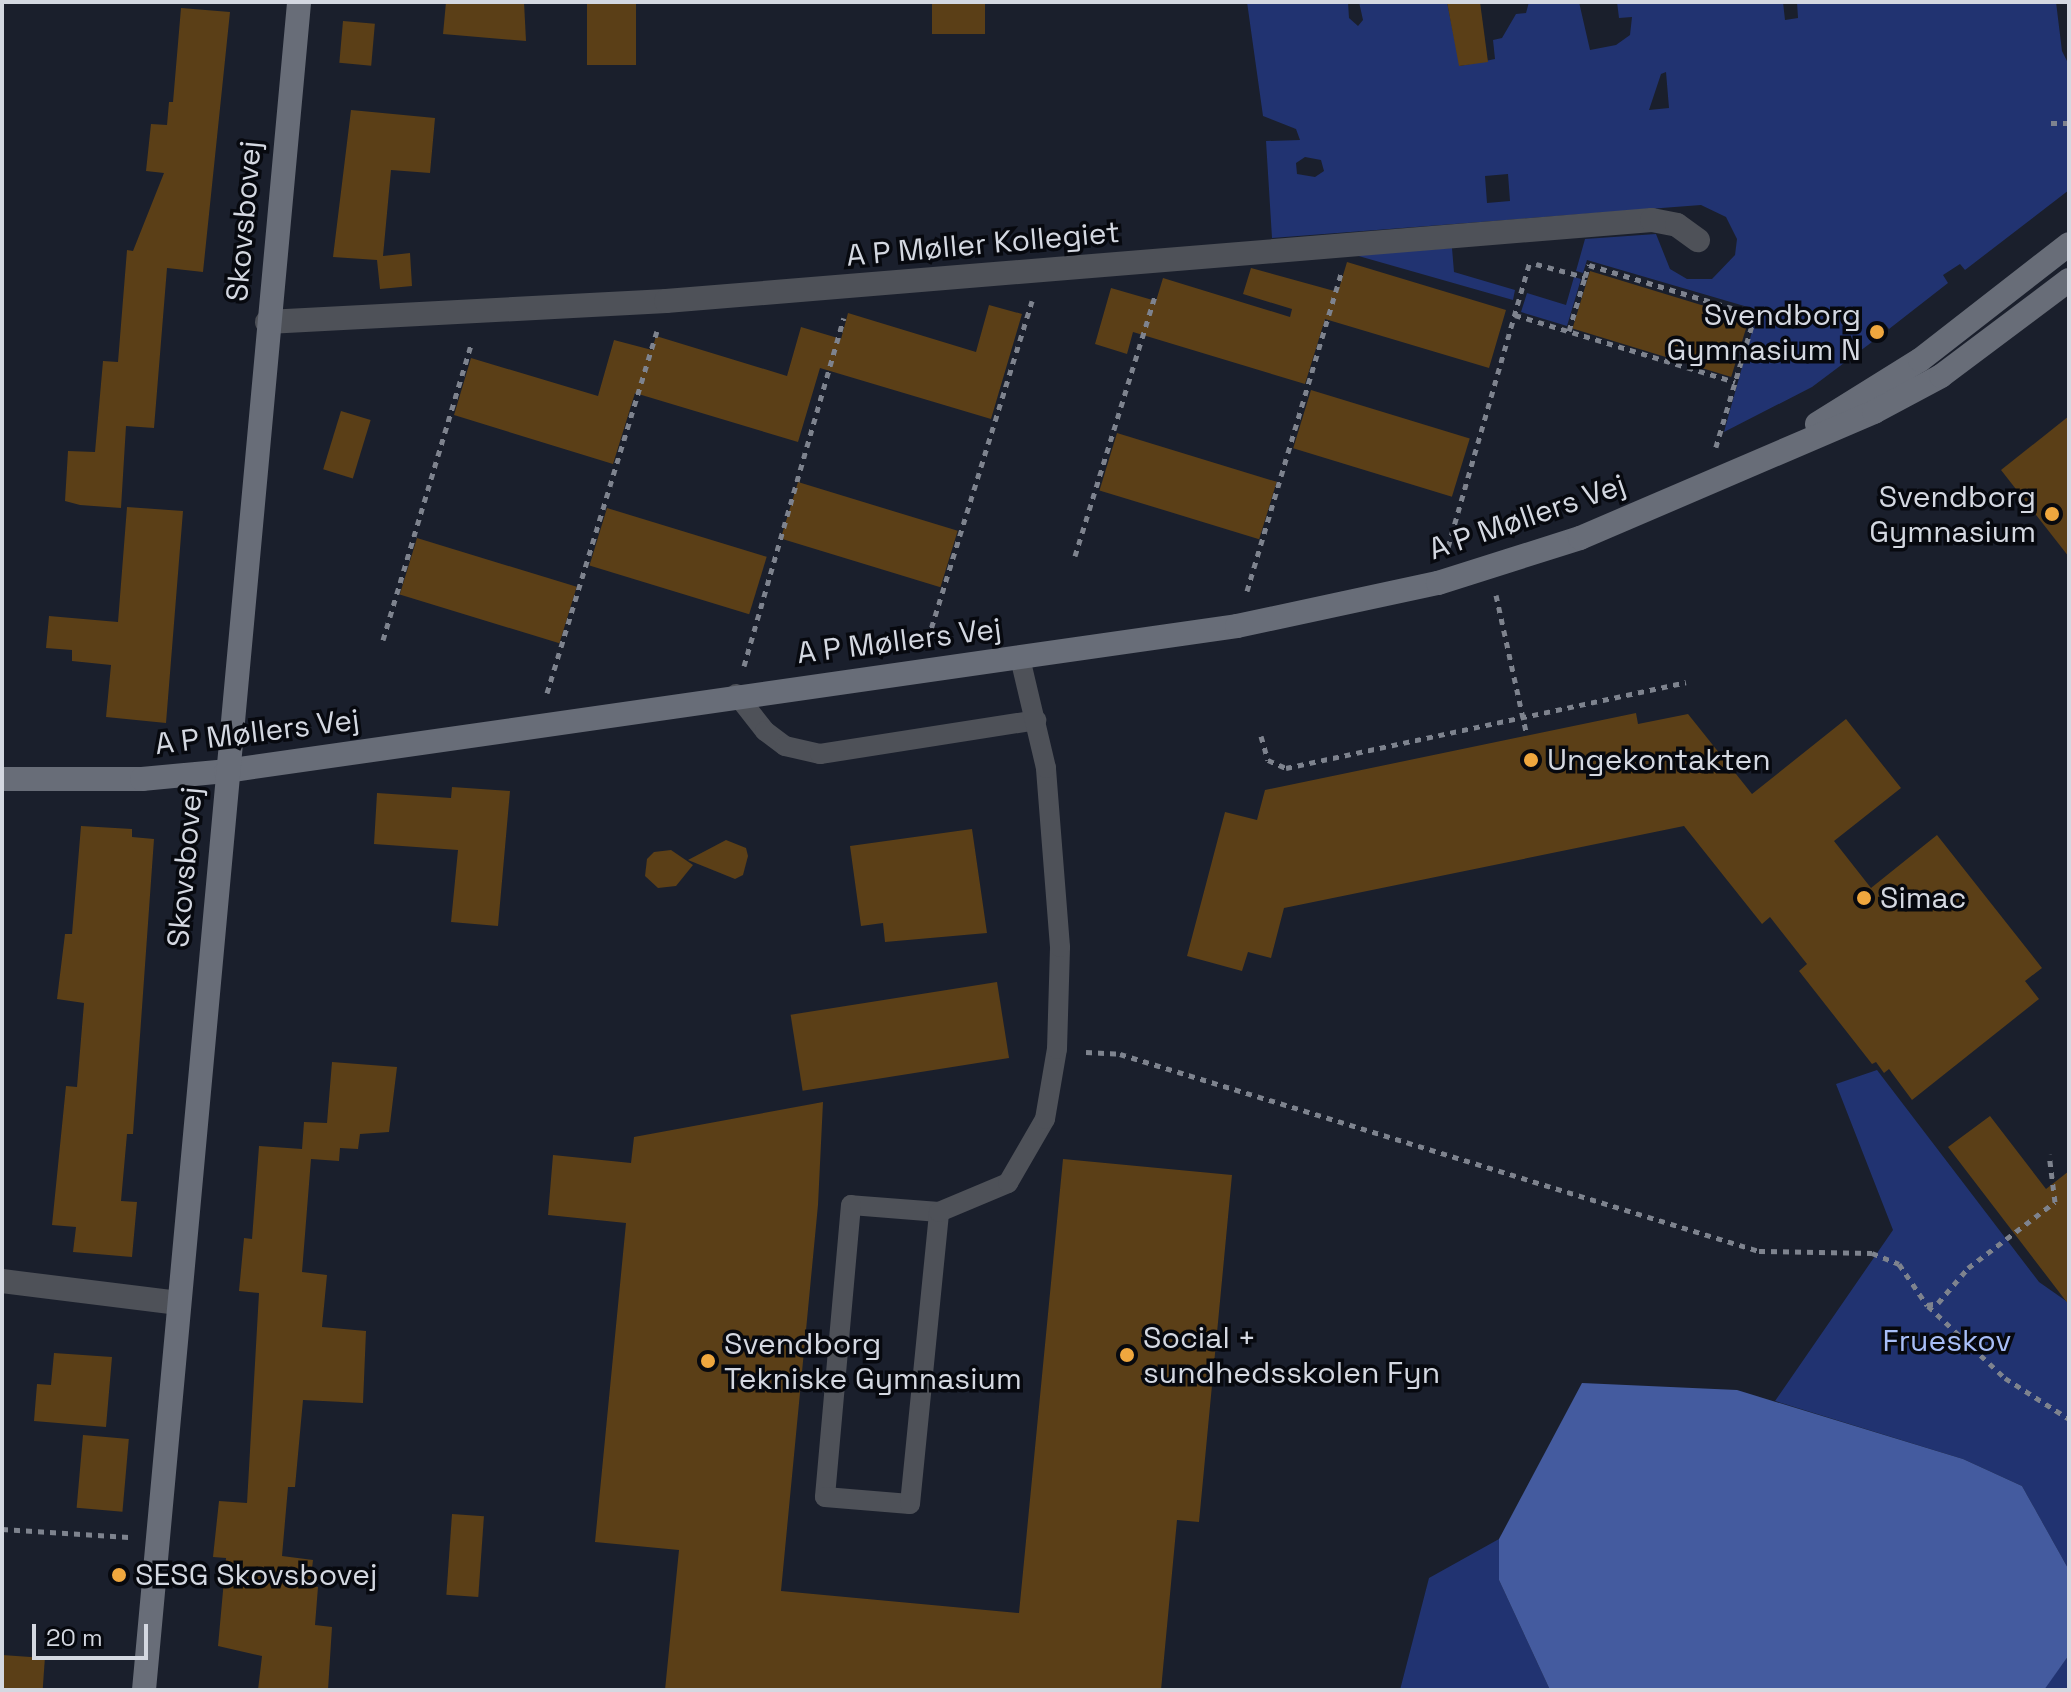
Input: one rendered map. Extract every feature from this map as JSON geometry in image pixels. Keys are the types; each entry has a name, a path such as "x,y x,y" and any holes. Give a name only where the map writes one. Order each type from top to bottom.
{"street":[{"name":"Skovsbovej","path":"144,1690 267,322 299,2"},
{"name":"A P Møller Kollegiet","path":"267,322 666,301 1660,220 1698,240"},
{"name":"A P Møllers Vej","path":"1778,449 1920,360 2069,244"},
{"name":"A P Møllers Vej","path":"2,779 142,779 226,771 736,694 1020,658 1237,626 1438,583 1580,538 1778,449 1845,425 1914,392 2069,280"},
{"path":"2,1281 179,1303"}],"lane":[{"path":"939,1212 910,1504 825,1497 851,1205 939,1212 1008,1183 1045,1119 1057,1049 1060,947 1046,768 1020,658"},
{"path":"736,694 775,739 820,754 1036,720"}],"path":[{"path":"2051,123 2069,123"},
{"path":"1438,583 1530,262 1528,231"},
{"path":"1237,626 1350,244"},
{"path":"1075,556 1166,260"},
{"path":"1530,262 1585,277"},
{"path":"1569,331 1589,265 1755,315 1721,427"},
{"path":"918,671 1041,272"},
{"path":"736,694 853,287"},
{"path":"537,725 666,301"},
{"path":"383,640 481,313"},
{"path":"1515,315 1735,382"},
{"path":"1490,566 1526,731"},
{"path":"1261,736 1268,760 1286,768 1686,682"},
{"path":"1095,1052 1120,1054 1759,1251 1872,1253 1899,1264 1927,1305 2005,1378 2069,1419"},
{"path":"1927,1305 1938,1303 1968,1268 2055,1202 2049,1154"},
{"path":"2,1529 157,1538"}],"green space":[{"path":"1247,2 1348,2 1349,18 1358,26 1363,20 1359,2 1447,2 1460,66 1495,59 1493,40 1502,38 1516,14 1526,13 1529,2 1579,2 1590,50 1616,45 1630,35 1632,17 1619,18 1617,2 1783,2 1785,20 1798,18 1797,2 2056,2 2062,51 2069,65 2069,190 1965,270 1960,264 1943,275 1948,283 1889,329 1883,322 1867,335 1872,342 1812,387 1724,432 1758,310 1587,260 1583,273 1576,271 1585,239 1656,234 1670,269 1687,279 1712,279 1735,255 1737,239 1726,217 1701,205 1272,238 1266,141 1300,140 1296,129 1263,116","holes":["1666,72 1669,108 1649,110 1661,74","1305,157 1321,160 1324,171 1315,177 1297,174 1296,163","1508,174 1510,201 1487,203 1485,176"]},
{"path":"1452,248 1454,272 1515,290 1513,300 1355,255"},
{"path":"1574,277 1581,279 1567,326 1521,312 1527,293 1566,305"},
{"name":"Frueskov","path":"1877,1070 2039,1282 2069,1303 2069,1570 2022,1486 1963,1459 1775,1401 1893,1230 1836,1084"},
{"path":"1499,1539 1499,1580 1550,1690 1400,1690 1429,1578"},
{"path":"2069,1655 2069,1690 2044,1690 2046,1686"}],"shaded area":[{"path":"1582,1383 1737,1390 1963,1459 2022,1486 2069,1570 2069,1655 2044,1690 1550,1690 1499,1580 1499,1539"}],"building":[{"path":"446,2 524,2 526,41 443,34"},
{"path":"587,2 636,2 636,65 587,65"},
{"path":"932,2 985,2 985,34 932,34"},
{"path":"1447,2 1480,2 1488,62 1459,66"},
{"path":"181,8 230,12 203,272 167,268 154,428 126,426 121,508 80,505 65,501 68,451 95,452 103,361 118,362 127,250 133,251 164,173 146,171 151,124 167,125 169,102 173,102"},
{"path":"343,21 375,24 371,66 339,63"},
{"path":"351,110 435,118 430,173 391,170 383,256 410,253 412,286 380,289 377,260 333,257"},
{"path":"1347,262 1506,310 1489,368 1325,319 1305,384 1133,332 1127,354 1095,344 1111,288 1156,301 1163,278 1290,317 1292,309 1243,294 1251,268 1338,292"},
{"path":"1590,271 1749,320 1731,377 1572,328"},
{"path":"989,305 1022,314 991,419 820,368 798,442 635,393 613,464 454,415 471,358 598,396 614,340 652,350 656,336 787,376 801,327 841,339 848,313 976,352"},
{"path":"1311,390 1470,439 1452,497 1293,448"},
{"path":"341,411 371,420 353,478 323,469"},
{"name":"Svendborg Gymnasium","path":"2069,416 2069,557 2001,470"},
{"path":"1117,433 1277,482 1259,539 1099,490"},
{"path":"798,482 958,531 940,587 781,538"},
{"path":"127,507 183,511 166,723 106,717 111,665 72,661 72,650 46,648 49,616 118,622"},
{"path":"607,508 767,557 749,614 589,565"},
{"path":"417,538 577,587 559,643 400,594"},
{"name":"Simac","path":"1636,713 1638,724 1688,714 1752,794 1846,719 1901,788 1834,841 1871,888 1937,835 2042,968 2025,981 2039,999 1912,1100 1889,1069 1884,1073 1876,1062 1872,1064 1799,971 1807,964 1770,917 1762,924 1684,826 1284,908 1271,958 1248,952 1242,971 1187,956 1225,812 1257,820 1265,790"},
{"path":"452,787 510,791 498,926 451,922 458,850 374,844 377,793 451,798"},
{"path":"81,826 132,829 132,837 154,839 133,1134 127,1134 121,1201 137,1202 132,1257 73,1252 76,1227 52,1225 66,1086 77,1087 84,1003 57,999 65,934 72,934"},
{"path":"972,829 987,933 885,942 883,923 861,926 850,846"},
{"path":"726,840 746,848 748,856 743,875 735,879 688,860"},
{"path":"671,850 693,865 676,886 658,888 645,876 647,859 654,852"},
{"path":"997,982 1009,1058 803,1091 791,1015"},
{"path":"332,1062 397,1067 389,1132 360,1134 358,1149 340,1148 339,1161 311,1159 302,1272 327,1275 322,1327 366,1331 363,1403 303,1400 295,1487 288,1487 282,1556 313,1560 310,1586 318,1587 315,1625 332,1627 328,1690 258,1690 262,1656 218,1646 226,1558 213,1557 219,1501 247,1503 259,1293 239,1291 244,1238 252,1239 259,1146 302,1149 304,1122 327,1123"},
{"name":"Svendborg Tekniske Gymnasium","path":"823,1102 818,1205 781,1591 1019,1613 1063,1159 1232,1175 1199,1522 1177,1520 1161,1690 665,1690 679,1550 595,1542 626,1223 548,1215 553,1155 631,1163 634,1137"},
{"path":"1990,1116 2046,1189 2069,1171 2069,1305 1948,1147"},
{"path":"54,1353 112,1357 106,1427 34,1421 37,1384 51,1385"},
{"path":"83,1435 129,1439 122,1512 77,1508"},
{"path":"452,1514 484,1516 478,1597 446,1595"},
{"path":"2,1655 45,1658 43,1690 2,1690"}],"place":[{"name":"Svendborg Gymnasium N","path":"1877,332"},
{"name":"Svendborg Gymnasium","path":"2052,514"},
{"name":"Ungekontakten","path":"1531,760"},
{"name":"Simac","path":"1864,898"},
{"name":"Social + sundhedsskolen Fyn","path":"1127,1355"},
{"name":"Svendborg Tekniske Gymnasium","path":"708,1361"},
{"name":"SESG Skovsbovej","path":"119,1575"}]}
